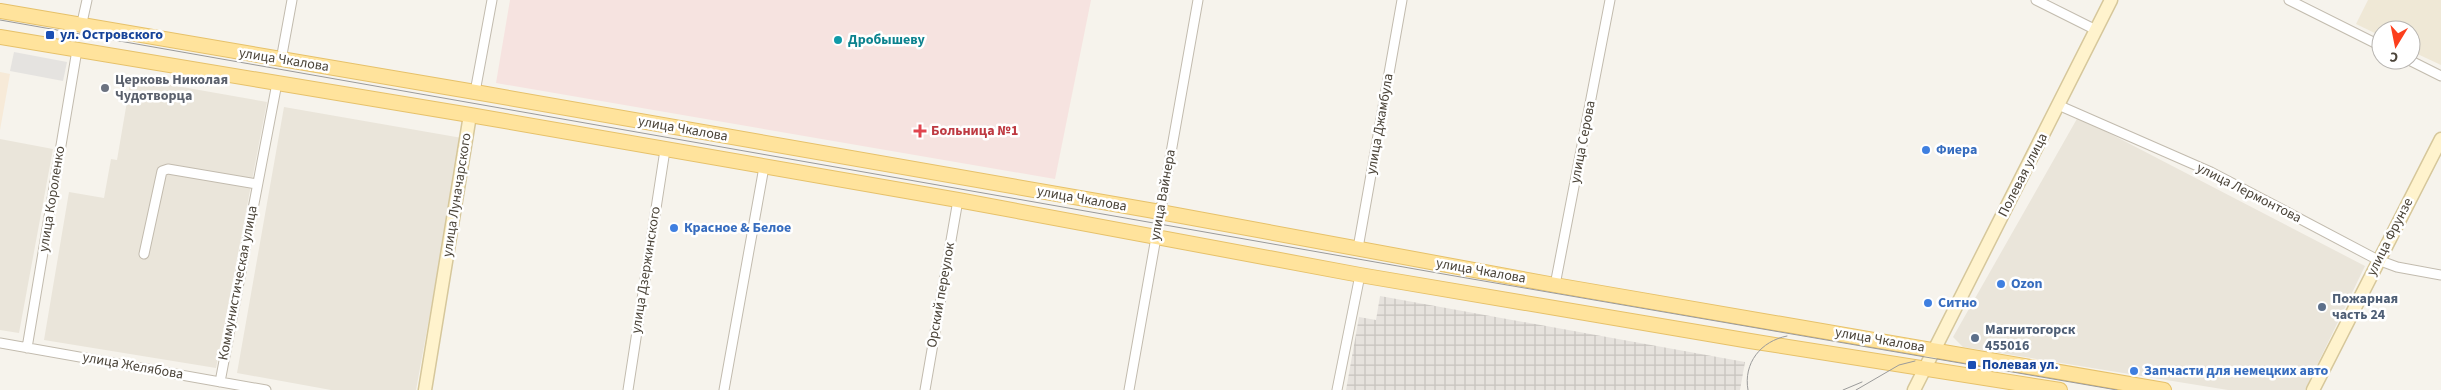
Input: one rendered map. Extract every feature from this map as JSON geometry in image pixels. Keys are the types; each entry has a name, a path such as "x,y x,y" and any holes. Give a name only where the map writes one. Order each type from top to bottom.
{"main road":[{"name":"улица Чкалова","path":"0,12 475,92 1160,212 1555,285 2164,390"},
{"name":"улица Чкалова","path":"0,36 958,200 1360,275 2060,390"},
{"name":"улица Луначарского","path":"470,115 475,92"}],"street":[{"path":"81,26 87,0"},
{"path":"280,60 292,0"},
{"name":"улица Луначарского","path":"475,92 492,0"},
{"name":"улица Вайнера","path":"1128,390 1198,0"},
{"name":"улица Джамбула","path":"1358,248 1402,0"},
{"name":"улица Серова","path":"1555,285 1610,0"},
{"path":"2036,0 2096,30"},
{"name":"Полевая улица","path":"1914,390 2111,0"},
{"path":"2289,0 2371,41"},
{"name":"улица Короленко","path":"27,348 77,50"},
{"path":"2421,66 2441,76"},
{"name":"Коммунистическая улица","path":"220,382 277,83"},
{"name":"улица Лермонтова","path":"2058,105 2212,172 2378,260 2397,267 2441,275"},
{"name":"улица Луначарского","path":"425,390 470,115"},
{"name":"улица Фрунзе","path":"2313,390 2441,138"},
{"name":"улица Дзержинского","path":"628,390 665,150"},
{"path":"724,390 764,167"},
{"path":"144,254 162,171 168,169 257,184"},
{"name":"Орский переулок","path":"925,390 958,200"},
{"path":"1337,390 1360,275"},
{"name":"улица Желябова","path":"0,343 266,390"}],"shaded area":[{"name":"Больница №1","path":"510,0 1091,0 1055,179 496,83"},
{"path":"2368,0 2441,0 2441,65 2421,56 2421,20 2371,20 2371,31 2356,24"},
{"path":"14,52 67,62 63,81 10,71"},
{"path":"0,72 10,74 0,130"},
{"path":"131,78 267,102 216,368 44,340 69,192 104,198 111,159 117,160"},
{"path":"284,107 462,138 416,390 331,390 237,373"},
{"path":"2078,117 2365,266 2305,390 2228,390 1963,347 1953,337"},
{"path":"0,139 53,149 19,333 0,330"},
{"path":"1380,296 1745,362 1740,390 1346,390 1359,317 1376,320"}],"tram line":[{"path":"0,20 1449,275 2117,390"},
{"path":"1748,390 1748,371 1756,355 1769,343 1787,336"},
{"path":"1856,390 1899,365 1915,361"},
{"path":"1843,390 1862,382"}],"place":[{"name":"ул. Островского","path":"50,35"},
{"name":"Дробышеву","path":"838,40"},
{"name":"Церковь Николая Чудотворца","path":"105,88"},
{"name":"Больница №1","path":"920,131"},
{"name":"Фиера","path":"1926,150"},
{"name":"Красное & Белое","path":"674,228"},
{"name":"Ozon","path":"2001,284"},
{"name":"Ситно","path":"1928,303"},
{"name":"Пожарная часть 24","path":"2322,307"},
{"name":"Магнитогорск 455016","path":"1975,338"},
{"name":"Полевая ул.","path":"1972,365"},
{"name":"Запчасти для немецких авто","path":"2134,371"}]}
